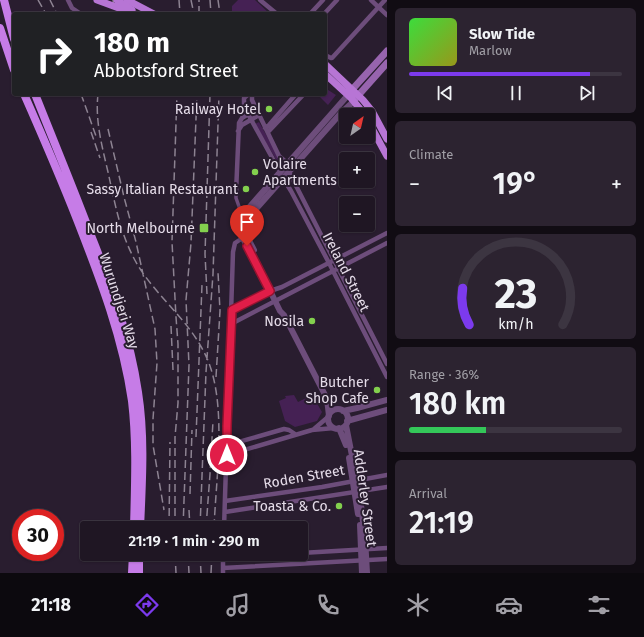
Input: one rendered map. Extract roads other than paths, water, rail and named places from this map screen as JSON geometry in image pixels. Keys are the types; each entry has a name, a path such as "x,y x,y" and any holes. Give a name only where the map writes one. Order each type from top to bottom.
{"highway":[{"path":"4,0 12,31"},
{"path":"0,28 12,64"},
{"name":"Wurundjeri Way","path":"25,96 57,169 100,276 122,346 132,402 134,429 134,521"},
{"name":"Wurundjeri Way","path":"36,96 112,289 129,344 142,424 143,451 140,521"},
{"path":"132,573 133,561"},
{"path":"139,561 139,573"}],"main road":[{"path":"97,0 130,12"},
{"path":"117,0 136,12"},
{"path":"127,0 150,12"},
{"path":"350,92 387,51"},
{"path":"354,101 387,64"},
{"path":"327,66 350,92 360,108"},
{"path":"327,75 350,92 359,95 372,111 387,139"},
{"path":"375,134 387,156"}],"street":[{"path":"68,0 72,8 78,12"},
{"path":"260,0 275,12"},
{"path":"312,12 323,0"},
{"path":"326,12 337,0"},
{"path":"371,0 387,15"},
{"path":"327,56 333,57 384,0 387,3"},
{"path":"242,215 289,172 330,115 350,92"},
{"path":"247,96 244,98 244,104 248,114 280,172"},
{"path":"251,96 279,156 287,163"},
{"path":"266,130 294,96"},
{"path":"266,130 302,96"},
{"path":"242,227 287,163 354,101"},
{"path":"256,109 239,121 238,131 236,198 242,215 244,237 277,300 284,309 284,315 327,399 330,424 336,428"},
{"path":"238,131 242,125 259,115"},
{"path":"330,115 335,120"},
{"name":"Ireland Street","path":"289,172 332,262 333,270 387,377"},
{"name":"Ireland Street","path":"283,178 332,262 338,267 387,364"},
{"path":"232,310 272,290 282,287 387,233"},
{"path":"224,521 233,248 235,243 244,237"},
{"path":"231,324 387,242"},
{"path":"327,399 347,415 346,423"},
{"path":"312,430 332,411 357,408 387,400"},
{"path":"227,455 295,434 312,430 336,428 346,423 387,410"},
{"name":"Adderley Street","path":"346,423 357,492 359,522 367,573"},
{"name":"Adderley Street","path":"336,428 345,442 355,480"},
{"path":"228,445 284,429 295,434"},
{"name":"Roden Street","path":"225,501 322,487 387,475"},
{"name":"Roden Street","path":"225,512 387,487"},
{"path":"308,553 387,548"},
{"path":"223,570 387,559"},
{"name":"Adderley Street","path":"362,573 364,560"}],"railway":[{"path":"38,0 45,12"},
{"path":"50,0 56,12"},
{"path":"113,0 115,12"},
{"path":"179,0 180,12"},
{"path":"191,0 194,12"},
{"path":"199,0 199,12"},
{"path":"210,0 211,12"},
{"path":"218,0 220,12"},
{"path":"82,96 96,136"},
{"path":"98,96 97,114 101,143 117,213 125,239 137,264 145,276 190,329 210,366 215,384 218,404 219,446 214,521"},
{"path":"175,521 175,437 178,403 178,344 172,242 177,96"},
{"path":"183,521 189,365 186,300 191,243 197,96"},
{"path":"207,294 205,254 210,96"},
{"path":"200,521 206,372 213,274 219,96"},
{"path":"108,129 136,242 155,329 157,363 153,419 153,445 164,510"},
{"path":"91,132 100,158"},
{"path":"216,377 220,311 218,272"},
{"path":"196,437 202,285"},
{"path":"171,326 173,370"},
{"path":"207,521 213,421"},
{"path":"190,494 192,430"},
{"path":"169,521 170,442"},
{"path":"189,510 190,521"},
{"path":"175,561 176,573"},
{"path":"188,561 189,573"},
{"path":"200,561 201,573"},
{"path":"211,573 212,561"}],"place":[{"name":"Railway Hotel","path":"269,109"},
{"name":"Volaire Apartments","path":"255,172"},
{"name":"Sassy Italian Restaurant","path":"246,189"},
{"name":"North Melbourne","path":"204,228"},
{"name":"Nosila","path":"312,321"},
{"name":"Butcher Shop Cafe","path":"377,390"},
{"name":"Toasta & Co.","path":"339,506"}]}
